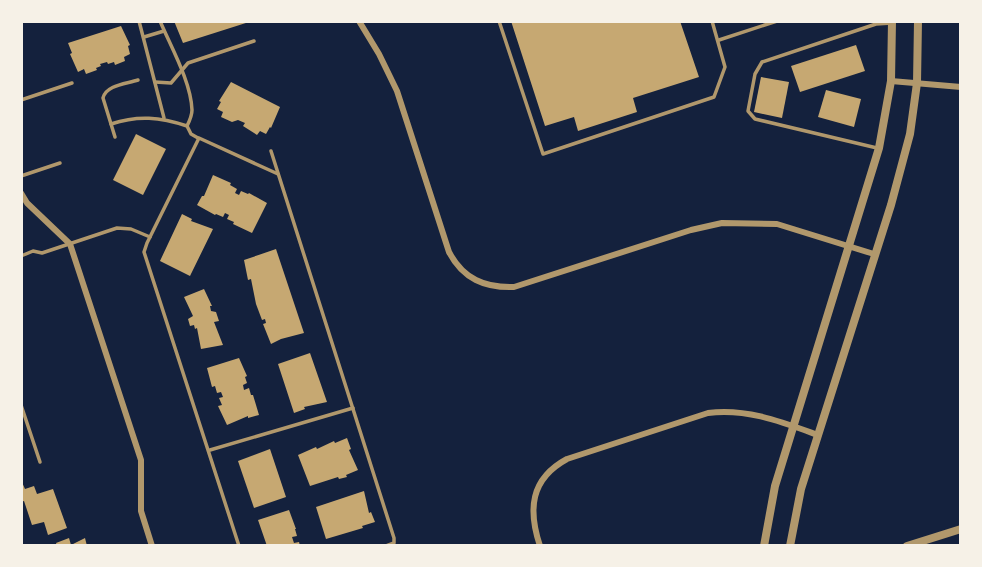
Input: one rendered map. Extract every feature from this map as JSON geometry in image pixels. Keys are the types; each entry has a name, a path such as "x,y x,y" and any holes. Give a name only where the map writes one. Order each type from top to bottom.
{"street":[{"path":"359,21 397,91 449,252 456,265 475,281 500,288 514,287 691,230 722,223 777,224 874,254"},
{"path":"790,546 801,489 910,134 917,83 918,21"},
{"path":"766,544 775,486 880,148 891,80 892,22"},
{"path":"891,80 961,87"},
{"path":"21,193 27,204 70,244 141,460 141,511 152,546"},
{"path":"540,546 532,514 535,497 546,475 567,459 708,413 741,412 818,435"},
{"path":"908,546 961,528"}],"lane":[{"path":"139,21 164,118"},
{"path":"160,21 181,72 192,111 187,126"},
{"path":"499,21 543,154 714,97 725,67 712,21"},
{"path":"718,40 776,21"},
{"path":"880,148 755,118 748,111 755,74 762,62 876,24 892,22"},
{"path":"144,37 164,31"},
{"path":"155,82 171,83 188,63 254,41"},
{"path":"115,137 103,98 104,93 108,89 138,80"},
{"path":"21,100 72,83"},
{"path":"111,124 132,118 164,118 187,126 191,134 278,174"},
{"path":"199,138 144,252 239,546"},
{"path":"271,151 394,538 394,544 386,546"},
{"path":"21,176 60,163"},
{"path":"21,256 70,244 117,228 131,229 150,237"},
{"path":"21,405 40,462"},
{"path":"210,450 353,408"}],"building":[{"path":"174,21 249,21 249,22 183,43"},
{"path":"511,21 680,21 699,77 633,98 637,112 578,131 574,117 545,126"},
{"path":"121,26 130,45 130,54 124,57 125,61 115,65 114,62 100,64 97,70 86,74 84,69 78,72 68,43"},
{"path":"856,45 865,71 800,92 791,66"},
{"path":"761,77 789,82 782,118 754,112"},
{"path":"231,82 280,107 266,134 260,131 257,135 243,126 245,123 238,120 232,122 221,117 223,112 217,109 221,102 219,101"},
{"path":"826,90 861,99 854,127 818,117"},
{"path":"136,134 166,149 143,195 113,180"},
{"path":"213,175 231,183 230,185 237,189 235,193 249,193 267,203 252,233 233,224 234,222 227,219 229,215 215,215 197,205"},
{"path":"182,214 192,219 191,221 213,229 190,276 160,261"},
{"path":"276,249 304,333 271,344 263,324 266,323 265,319 262,320 256,304 251,279 248,280 244,260"},
{"path":"204,289 212,306 211,311 216,312 219,321 214,322 223,345 201,349 197,328 190,326 188,319 193,316 184,297"},
{"path":"310,353 327,402 304,407 305,409 294,413 278,364"},
{"path":"239,358 247,376 244,390 249,388 259,415 248,416 227,425 218,406 222,405 219,398 223,397 221,392 217,393 215,386 212,387 207,368"},
{"path":"347,438 358,470 346,475 347,477 338,477 310,486 298,455"},
{"path":"270,449 286,497 254,508 238,461"},
{"path":"21,480 25,489 34,486 37,494 53,489 67,528 48,535 44,522 32,525 24,501 21,502"},
{"path":"364,491 369,513 371,512 375,522 326,539 316,507"},
{"path":"289,510 297,536 292,537 294,543 299,542 300,546 267,546 258,520"},
{"path":"69,538 71,545 85,538 87,546 57,546 56,543"}]}
